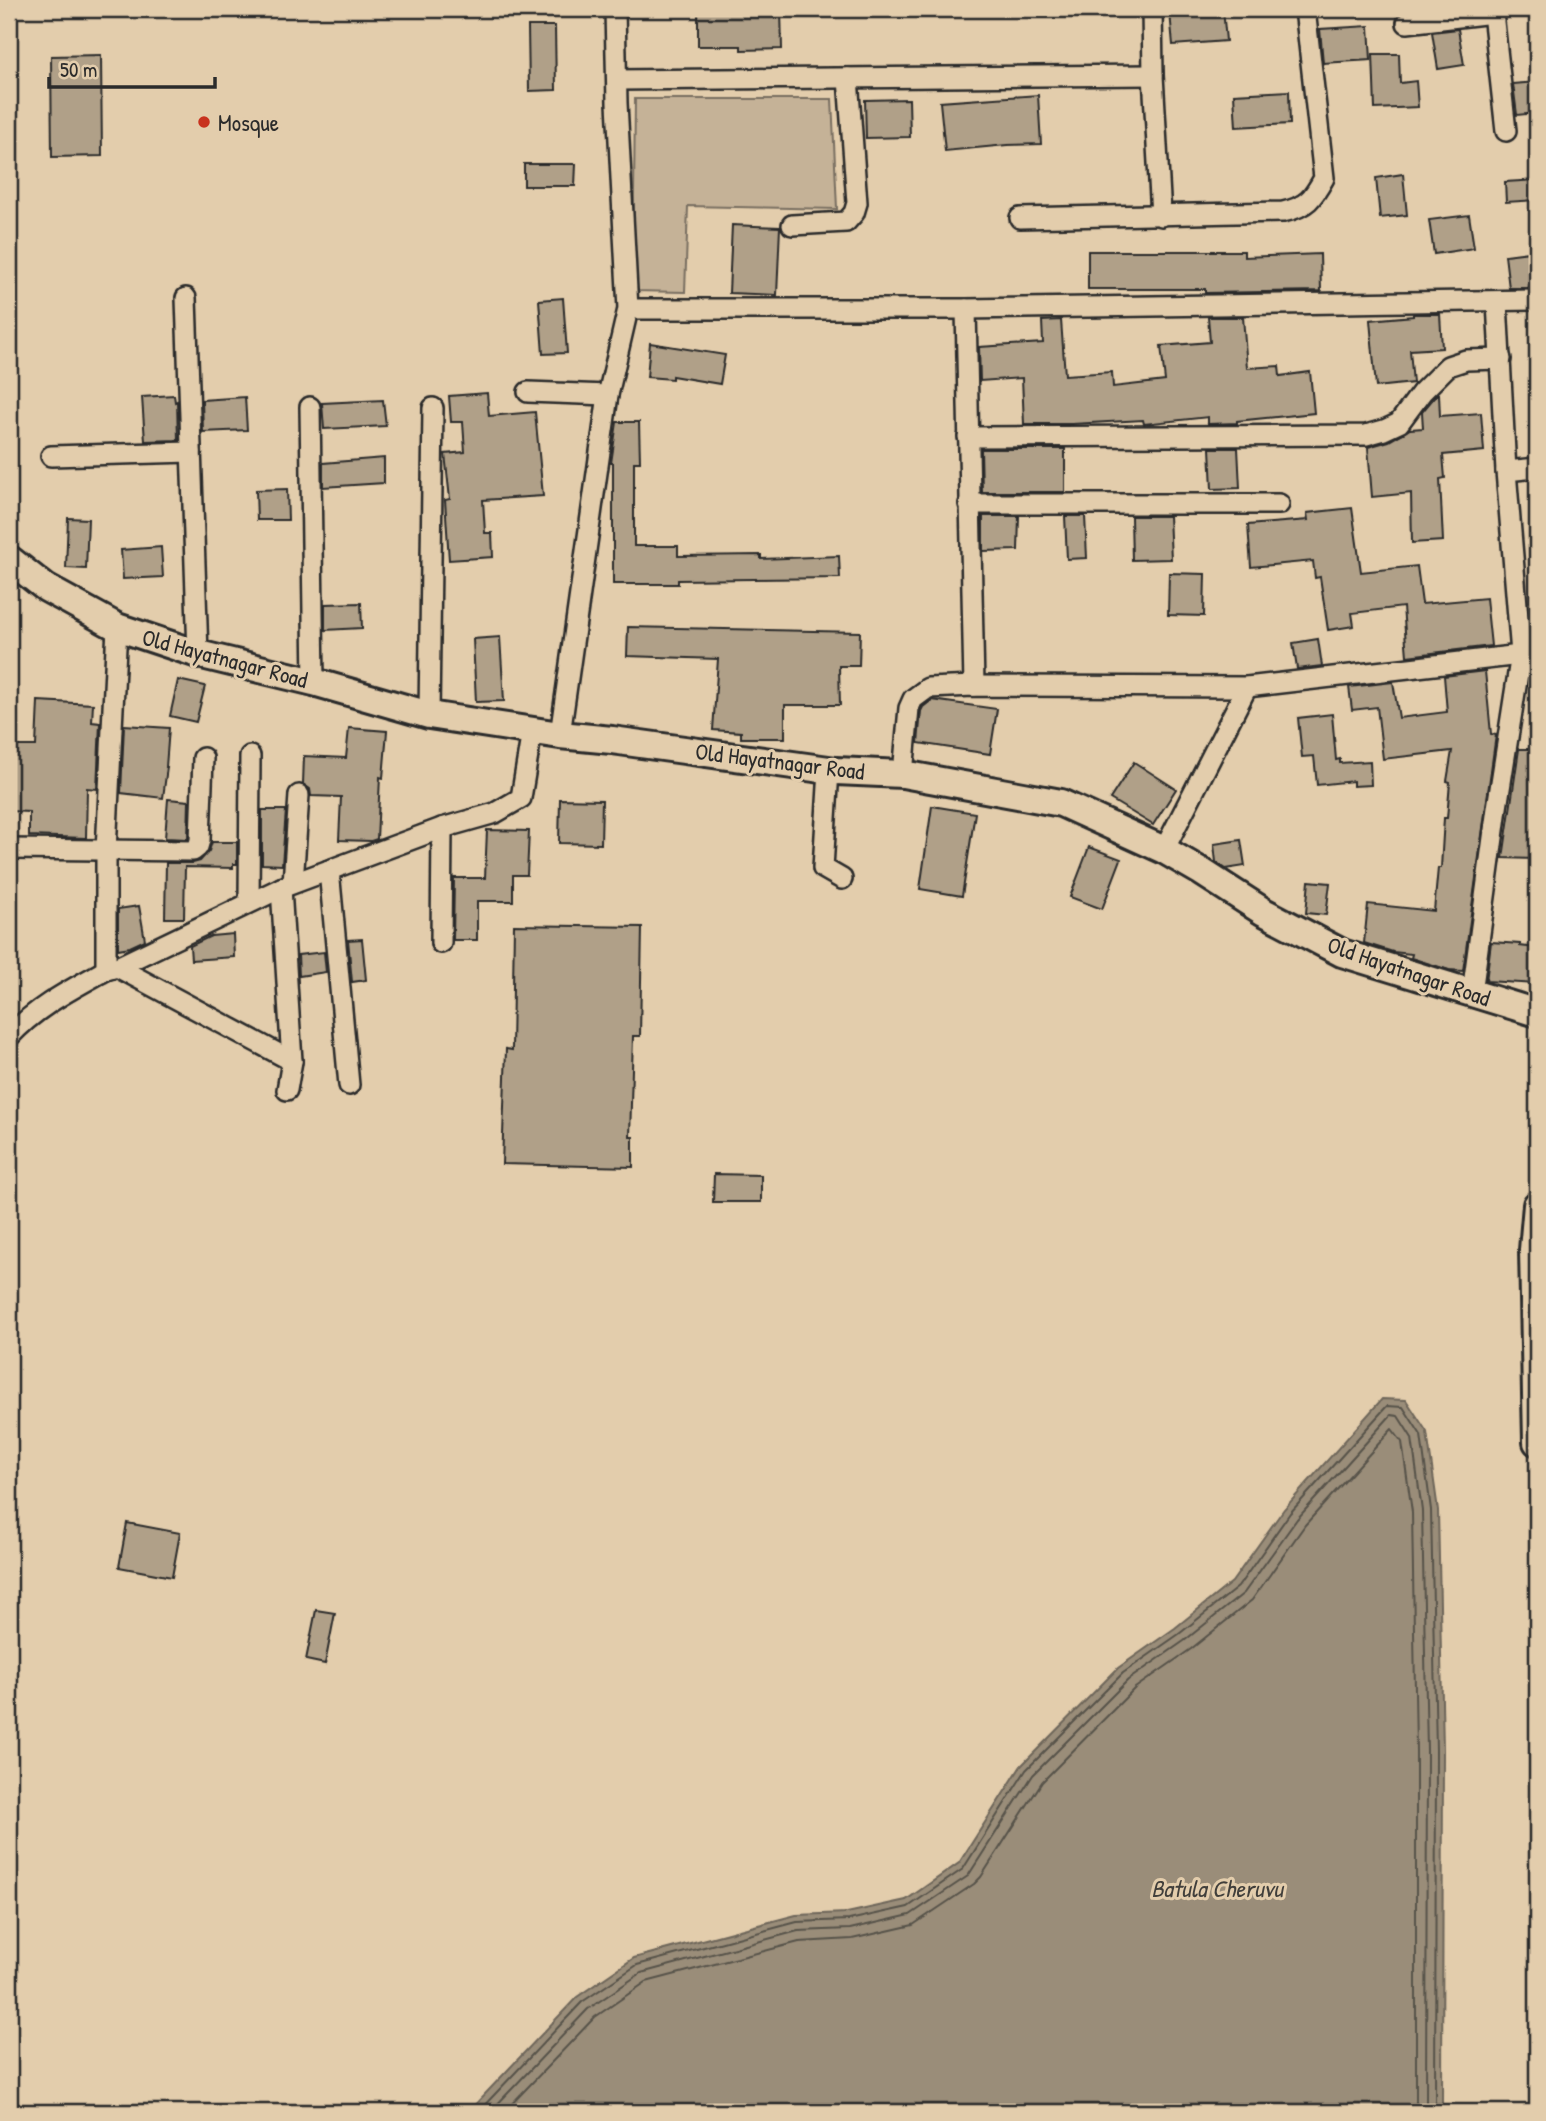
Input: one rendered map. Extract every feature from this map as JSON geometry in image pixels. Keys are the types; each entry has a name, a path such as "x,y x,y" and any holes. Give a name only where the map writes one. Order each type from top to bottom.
{"street":[{"path":"561,735 608,395 628,309 615,9"},
{"path":"1152,9 1161,216"},
{"path":"1020,218 1161,216 1283,212 1297,209 1313,197 1324,178 1306,9"},
{"path":"1407,23 1454,13 1494,11 1506,131"},
{"path":"617,80 1153,75"},
{"path":"792,225 846,222 854,213 857,203 848,78"},
{"path":"186,298 198,654"},
{"path":"628,309 966,309 1537,300"},
{"path":"1472,993 1497,808 1529,654 1506,471 1497,302"},
{"path":"966,309 974,686"},
{"path":"968,437 1366,435 1399,423 1422,392 1448,366 1466,360 1501,359"},
{"path":"528,392 608,395"},
{"path":"310,407 314,682"},
{"path":"429,715 433,408"},
{"path":"51,456 191,452"},
{"path":"1506,471 1537,468"},
{"path":"969,504 1279,504"},
{"name":"Old Hayatnagar Road","path":"9,559 46,587 117,627 198,654 314,682 429,715 829,770 903,774 1061,803 1164,850 1264,912 1342,953 1537,1013"},
{"path":"9,577 46,587"},
{"path":"111,968 106,851 117,627"},
{"path":"903,774 909,708 913,699 928,688 1247,687 1529,654"},
{"path":"1164,850 1247,687"},
{"path":"9,1037 48,1003 111,968 249,903 442,828 495,813 521,798 532,731"},
{"path":"249,903 250,756"},
{"path":"9,849 193,851 198,847 203,758"},
{"path":"829,770 823,867 842,879"},
{"path":"287,1090 292,1061 287,886 299,795"},
{"path":"441,943 442,828"},
{"path":"329,870 349,1085"},
{"path":"111,968 292,1061"},
{"path":"1537,1205 1533,1258 1537,1442"}],"shaded area":[{"path":"635,99 832,99 837,209 688,206 685,292 633,291"}],"water":[{"name":"Batula Cheruvu","path":"1382,1399 1406,1400 1427,1432 1438,1510 1443,1750 1442,2112 468,2112 577,1997 634,1958 796,1915 847,1913 906,1900 959,1863 1021,1766 1118,1668 1175,1628 1232,1582 1284,1509"}],"building":[{"path":"698,9 781,9 782,49 741,50 741,46 698,46"},
{"path":"1223,9 1226,41 1173,45 1170,12"},
{"path":"528,26 555,26 556,90 529,91"},
{"path":"1369,26 1371,60 1323,63 1320,29"},
{"path":"1458,29 1464,65 1438,69 1432,32"},
{"path":"1373,54 1399,54 1400,83 1416,81 1418,107 1375,109"},
{"path":"101,55 102,156 52,157 51,56"},
{"path":"1537,82 1537,113 1517,115 1513,84"},
{"path":"1289,91 1290,124 1236,127 1234,94"},
{"path":"1038,95 1041,144 945,151 940,102"},
{"path":"909,99 910,137 866,138 865,100"},
{"path":"524,164 576,164 575,186 524,186"},
{"path":"1403,174 1407,215 1380,218 1376,178"},
{"path":"1537,180 1537,200 1506,202 1505,182"},
{"path":"1469,215 1474,248 1434,254 1429,220"},
{"path":"732,225 780,227 777,295 729,293"},
{"path":"1088,251 1244,251 1244,257 1320,254 1321,291 1205,293 1205,289 1088,289"},
{"path":"1537,251 1537,288 1509,288 1505,255"},
{"path":"563,298 567,353 543,354 539,300"},
{"path":"1413,314 1440,314 1442,348 1410,350 1413,383 1376,387 1370,320"},
{"path":"1208,317 1243,317 1247,368 1279,366 1280,376 1310,372 1314,413 1237,423 1208,424 1208,417 1144,424 1143,420 1024,424 1022,378 980,381 979,347 1043,343 1042,321 1061,320 1065,375 1112,372 1113,387 1165,381 1161,346 1210,342"},
{"path":"650,343 725,355 720,384 672,376 672,379 647,377"},
{"path":"487,393 489,416 535,412 543,496 483,500 485,533 492,533 493,557 449,560 445,500 450,499 445,454 465,452 463,422 451,422 449,396"},
{"path":"1437,394 1440,416 1481,413 1484,451 1443,455 1445,478 1440,479 1443,541 1412,543 1411,493 1372,497 1368,447 1389,441 1410,429 1423,428 1422,412"},
{"path":"174,395 175,402 177,401 178,440 145,441 142,397"},
{"path":"245,397 247,430 203,432 202,400"},
{"path":"383,400 386,426 324,429 322,403"},
{"path":"617,422 639,422 640,462 634,462 634,546 678,546 678,556 761,555 761,559 839,556 840,578 678,580 678,584 613,584 611,463"},
{"path":"1210,448 1238,448 1240,488 1212,489"},
{"path":"981,449 1065,449 1065,492 982,492"},
{"path":"384,458 384,483 323,487 323,463"},
{"path":"287,489 288,520 257,520 256,490"},
{"path":"1352,508 1361,572 1417,566 1422,604 1486,598 1491,646 1407,656 1403,607 1352,613 1354,626 1328,630 1320,577 1315,578 1313,561 1251,567 1248,525 1308,520 1307,513"},
{"path":"983,516 1019,516 1018,550 983,551"},
{"path":"1065,516 1085,516 1087,558 1067,559"},
{"path":"1131,516 1169,516 1171,559 1132,560"},
{"path":"68,518 88,519 86,569 66,568"},
{"path":"161,547 163,577 123,579 121,550"},
{"path":"1169,573 1205,574 1204,616 1168,615"},
{"path":"361,603 362,628 325,630 325,604"},
{"path":"628,627 860,632 859,666 839,666 840,705 785,705 785,738 741,738 741,732 713,730 718,659 627,656"},
{"path":"500,637 504,701 476,702 473,639"},
{"path":"1318,639 1322,666 1297,669 1293,643"},
{"path":"1485,671 1491,734 1496,735 1463,971 1449,970 1411,958 1412,954 1393,952 1364,943 1368,904 1434,911 1438,868 1441,868 1444,818 1447,818 1450,782 1447,781 1452,751 1383,759 1377,707 1352,710 1349,687 1393,682 1399,718 1447,712 1444,676"},
{"path":"178,680 205,686 196,722 170,716"},
{"path":"932,700 997,709 990,754 918,743 921,711"},
{"path":"38,701 93,704 92,722 100,723 97,789 87,788 86,838 29,836 29,812 9,811 9,746 36,746"},
{"path":"1332,714 1336,760 1340,759 1340,763 1370,761 1371,785 1353,786 1353,781 1317,785 1314,756 1302,757 1298,718"},
{"path":"124,725 169,728 163,798 121,793"},
{"path":"349,728 387,731 383,778 380,777 377,839 371,841 339,840 341,797 311,796 310,789 303,784 304,756 346,758"},
{"path":"1519,749 1537,749 1537,859 1503,858"},
{"path":"1134,762 1176,789 1153,825 1110,799"},
{"path":"168,799 189,801 188,839 165,838"},
{"path":"560,799 602,800 601,844 559,843"},
{"path":"932,806 975,813 962,896 920,889"},
{"path":"262,810 286,810 282,865 262,864"},
{"path":"487,830 529,831 527,875 513,875 513,901 477,901 477,940 453,940 454,878 485,878"},
{"path":"1241,840 1245,866 1226,869 1216,862 1214,844"},
{"path":"212,842 237,842 237,864 233,864 233,868 185,867 184,918 165,918 166,863 200,861 209,851"},
{"path":"1089,847 1121,859 1102,909 1070,897"},
{"path":"1309,881 1330,883 1326,915 1306,913"},
{"path":"139,906 145,940 118,949 118,909"},
{"path":"514,925 642,927 640,1036 633,1036 630,1137 633,1137 633,1167 502,1164 506,1049 512,1050"},
{"path":"233,934 234,957 191,960 190,946 211,936"},
{"path":"362,939 366,980 352,982 348,940"},
{"path":"1491,942 1537,948 1537,984 1486,981"},
{"path":"324,952 326,972 299,976 298,955"},
{"path":"714,1174 761,1175 761,1202 713,1202"},
{"path":"127,1523 180,1533 172,1577 119,1567"},
{"path":"316,1610 335,1613 325,1664 306,1660"}],"place":[{"name":"Mosque","path":"204,122"}]}
